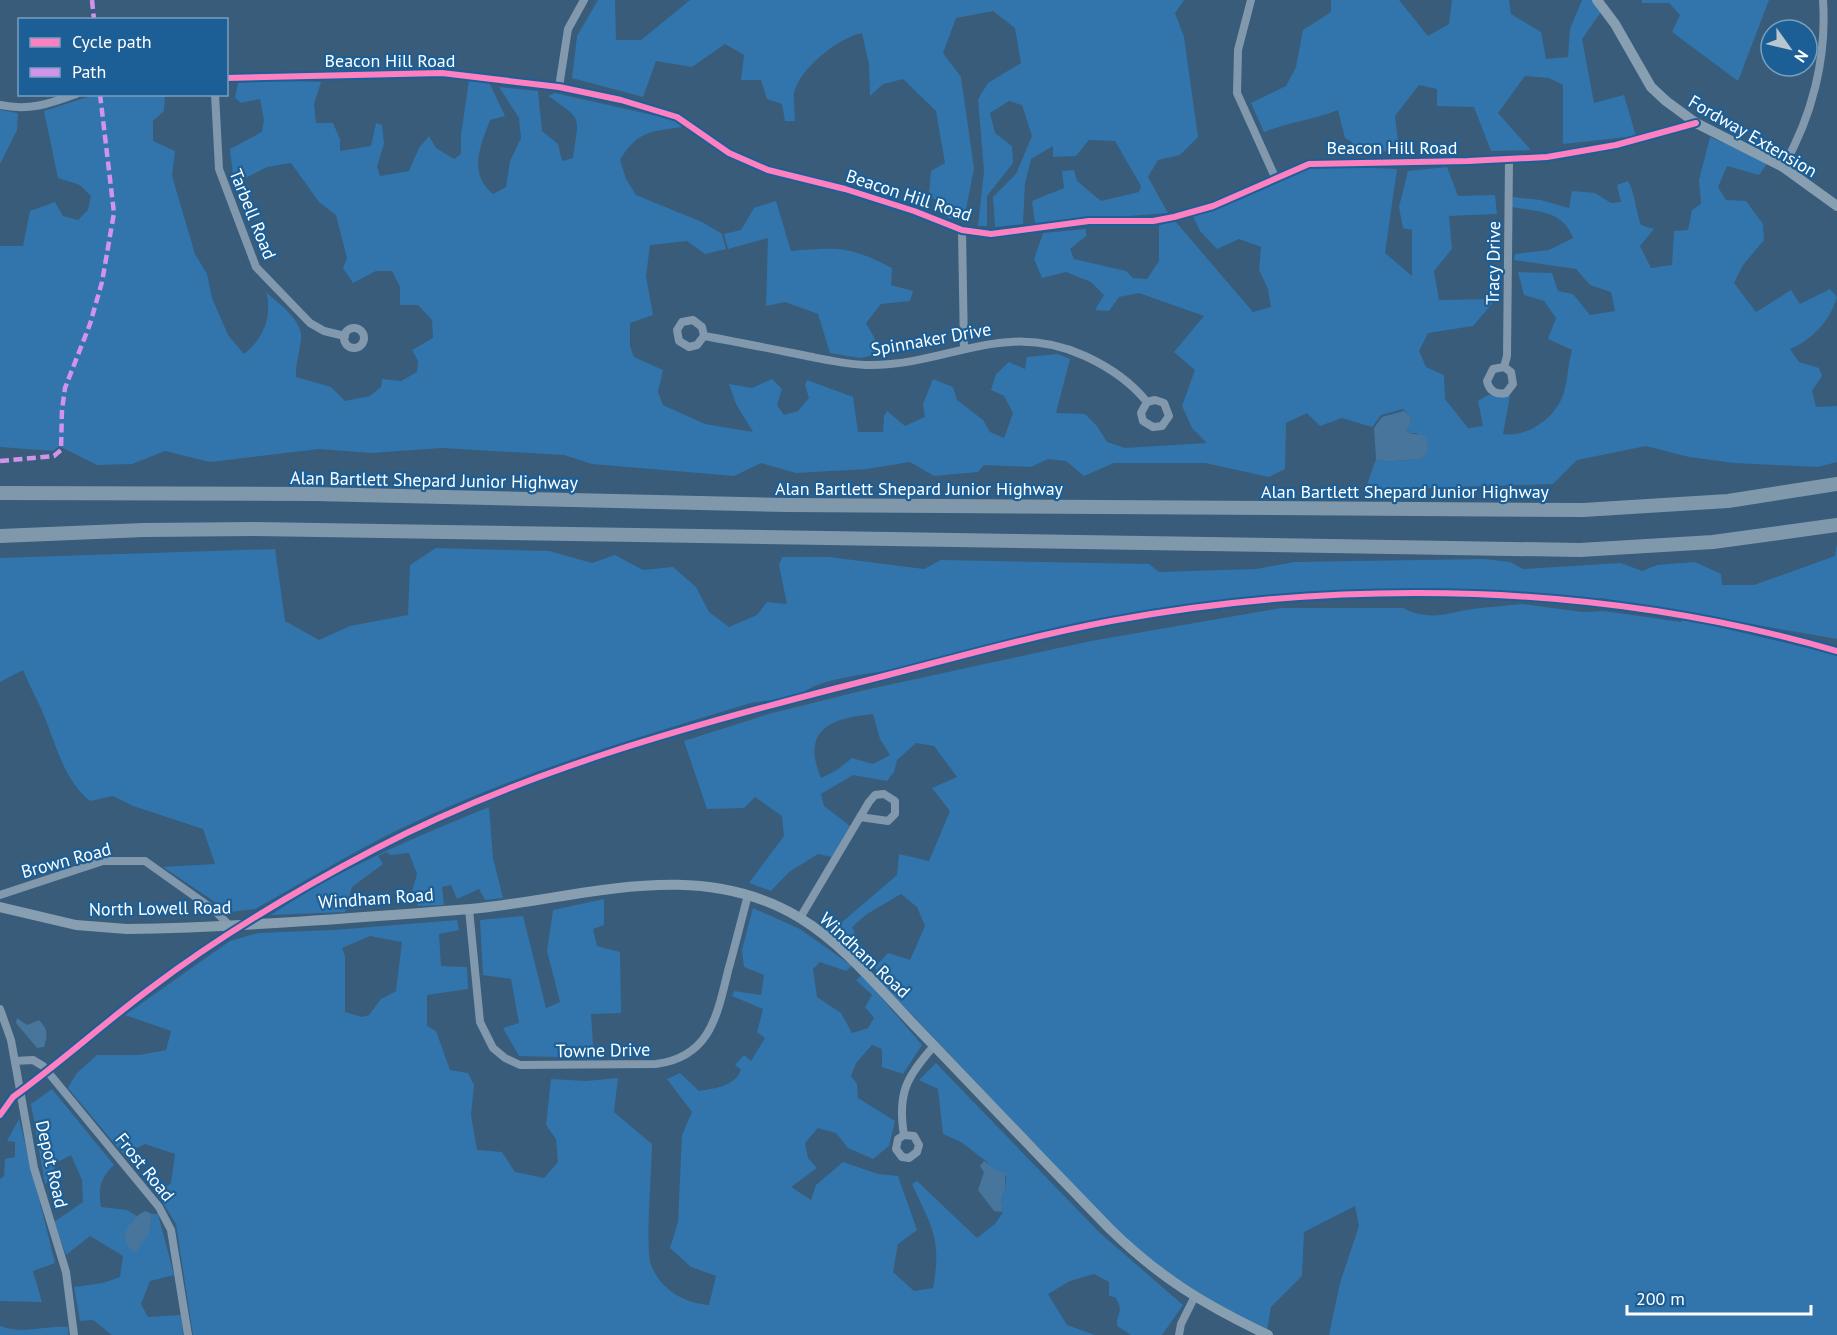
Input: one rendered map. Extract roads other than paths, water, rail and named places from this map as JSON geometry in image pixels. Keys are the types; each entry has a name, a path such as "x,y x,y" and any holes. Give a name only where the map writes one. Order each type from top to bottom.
{"highway":[{"name":"Alan Bartlett Shepard Junior Highway","path":"0,494 315,494 787,505 1559,510 1656,507 1728,501 1837,484"},
{"path":"0,536 144,530 254,529 1569,550 1702,543 1837,525"}],"street":[{"path":"559,87 568,29 584,0"},
{"path":"1251,0 1238,50 1238,93 1275,177"},
{"name":"Fordway Extension","path":"1597,0 1619,30 1651,87 1696,123 1783,167 1837,206"},
{"path":"1783,167 1802,129 1817,80 1823,38 1823,0"},
{"name":"Beacon Hill Road","path":"228,78 442,73 559,87 621,100 677,117 729,153 748,163 914,211 962,231 991,234 1089,221 1153,221 1213,206 1298,167 1320,162 1509,160 1583,151 1696,123"},
{"path":"0,105 22,109 40,107 70,96"},
{"name":"Tarbell Road","path":"215,96 219,169 256,267 310,323 327,332 345,336"},
{"name":"Tracy Drive","path":"1504,367 1507,352 1509,160"},
{"path":"962,231 964,349"},
{"name":"Spinnaker Drive","path":"704,336 859,365 889,364 1014,340 1039,342 1064,347 1111,370 1135,388 1147,402"},
{"path":"800,918 860,817 875,795 884,794 895,801 895,814 888,821 860,817"},
{"name":"Brown Road","path":"0,895 102,861 145,861 214,910 228,924"},
{"name":"Windham Road","path":"286,921 470,909 667,883 710,887 747,895 800,918 850,958 1128,1247 1194,1298 1268,1335"},
{"name":"Towne Drive","path":"470,909 480,1022 487,1040 501,1055 514,1063 530,1066 656,1064 669,1062 689,1053 712,1027 747,895"},
{"name":"North Lowell Road","path":"0,907 51,921 101,928 152,929 286,921"},
{"name":"Depot Road","path":"0,1009 9,1030 34,1168 66,1272 74,1331"},
{"path":"904,1135 901,1115 905,1086 915,1067 934,1046"},
{"name":"Frost Road","path":"15,1061 33,1060 43,1066 159,1207 171,1230 188,1335"},
{"path":"1179,1335 1181,1324 1194,1298"}]}
